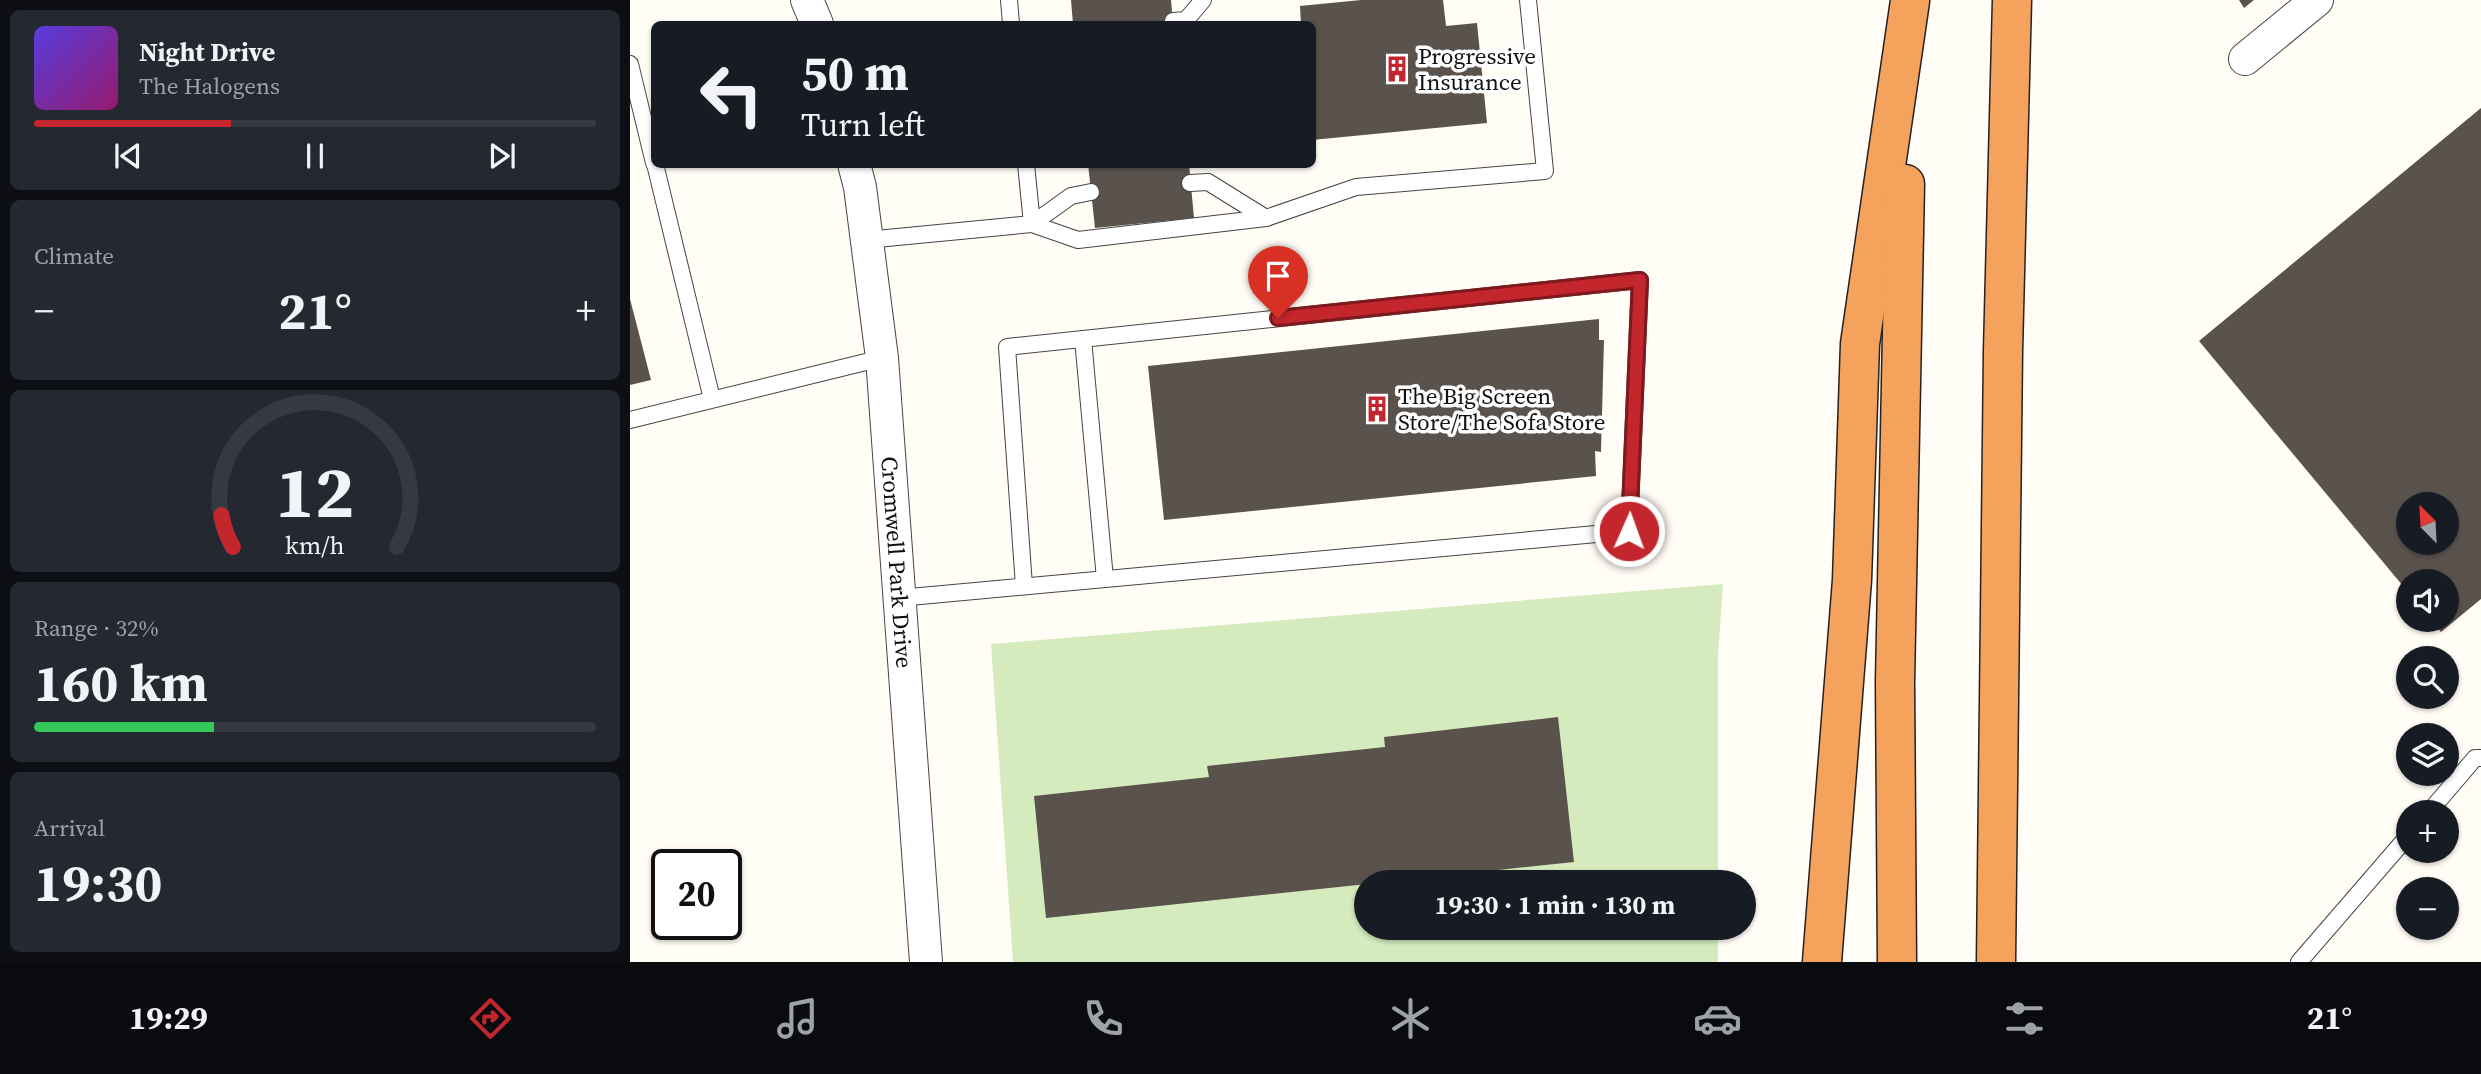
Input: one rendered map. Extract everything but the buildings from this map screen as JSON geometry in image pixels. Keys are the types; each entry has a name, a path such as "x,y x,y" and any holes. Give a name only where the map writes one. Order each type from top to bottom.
{"highway":[{"path":"1996,958 2003,351 2012,0"},
{"path":"1822,962 1852,580 1860,344 1910,1"},
{"path":"1897,962 1895,641 1910,1"}],"street":[{"path":"807,0 816,21"},
{"path":"2245,59 2317,0"},
{"name":"Cromwell Park Drive","path":"855,168 860,187 882,358 926,962"}],"lane":[{"path":"1009,0 1011,21"},
{"path":"1173,21 1186,20 1203,0"},
{"path":"866,240 1032,224 1079,240 1266,218 1356,187 1545,171 1528,0"},
{"path":"630,64 651,148"},
{"path":"656,168 712,399"},
{"path":"1026,168 1032,224"},
{"path":"1191,183 1208,182 1266,218"},
{"path":"1032,224 1072,196 1091,192"},
{"path":"900,598 1629,531 1640,280 1007,347 1024,586"},
{"path":"1083,339 1105,579"},
{"path":"630,420 882,358"},
{"path":"2438,800 2475,758 2481,758"},
{"path":"2299,962 2396,850"}],"green space":[{"path":"1723,584 1718,655 1718,870 1354,870 1354,940 1718,940 1718,962 1013,962 991,644"}],"place":[{"name":"Progressive Insurance","path":"1397,69"},
{"name":"The Big Screen Store/The Sofa Store","path":"1377,409"}],"route":[{"path":"1278,318 1640,280 1629,531"}]}
